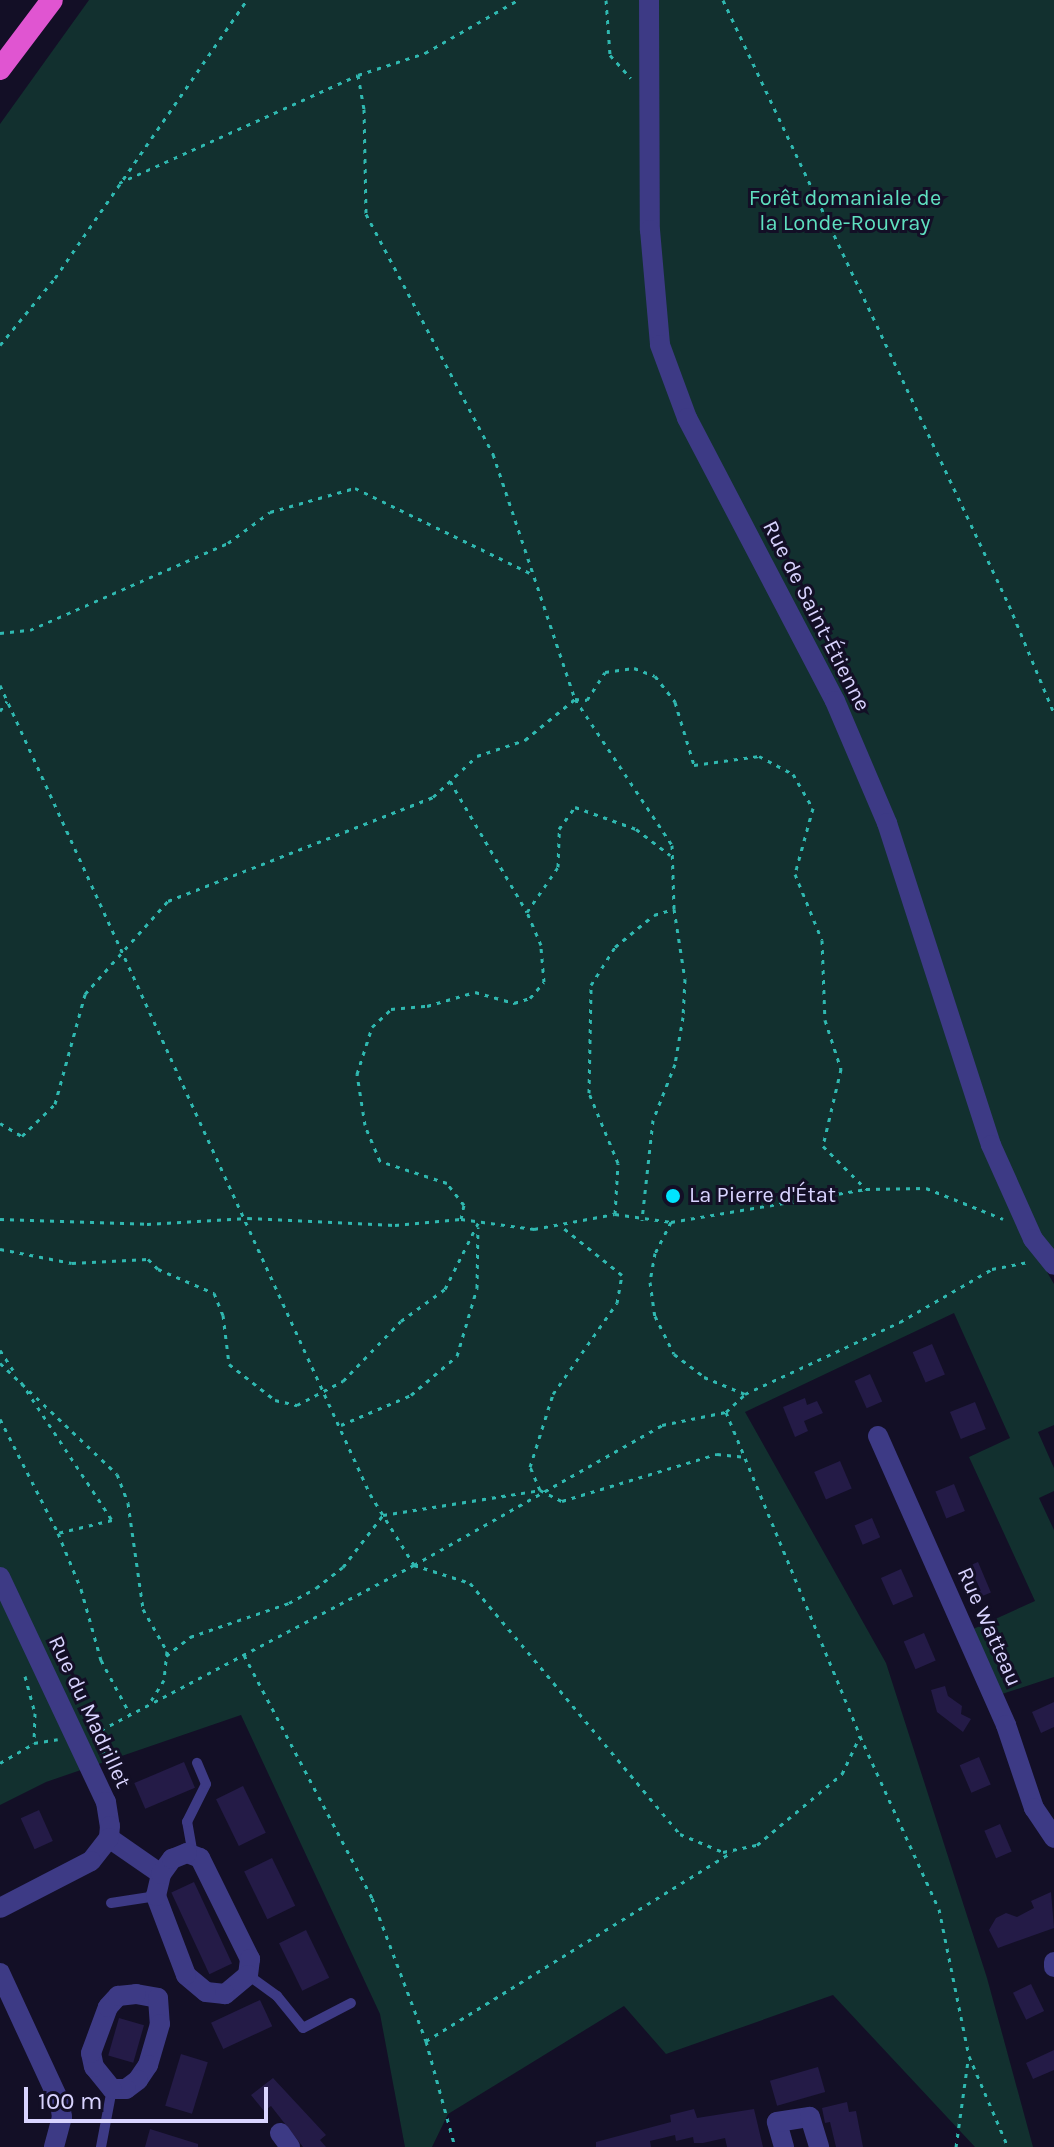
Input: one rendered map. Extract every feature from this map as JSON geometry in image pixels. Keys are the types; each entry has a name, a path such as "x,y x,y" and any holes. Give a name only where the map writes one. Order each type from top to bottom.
{"highway":[{"path":"0,69 52,0"}],"street":[{"name":"Rue de Saint-Étienne","path":"649,0 650,230 660,345 687,418 835,701 887,823 991,1145 1033,1239 1050,1260"},
{"name":"Rue Watteau","path":"878,1436 1006,1725 1034,1808 1054,1838"},
{"name":"Rue du Madrillet","path":"0,1577 106,1802 109,1838"},
{"path":"0,1908 91,1861 109,1838 161,1874"},
{"path":"193,1855 200,1858 245,1946 248,1975 225,1994 206,1992 186,1975 156,1896 161,1874 172,1859 193,1855"},
{"path":"0,1973 60,2103 62,2117 54,2147"},
{"path":"158,1998 160,2024 148,2065 126,2089 112,2089 94,2067 91,2053 108,2007 118,1996 158,1998 186,1975"},
{"path":"784,2147 777,2122 810,2117 819,2147"}],"lane":[{"path":"193,1855 187,1822 206,1784 197,1763"},
{"path":"111,1903 156,1896"},
{"path":"248,1975 277,1996 303,2028 351,2003"},
{"path":"101,2147 112,2089"}],"path":[{"path":"0,345 55,278 247,0"},
{"path":"119,183 358,75 425,53 518,0"},
{"path":"606,0 610,55 649,99"},
{"path":"723,0 1009,605 1054,713"},
{"path":"358,75 364,109 366,214 493,454 575,699 672,845 674,909 685,979 683,1017 675,1064 653,1120 642,1220"},
{"path":"0,633 30,630 228,543 270,512 355,488 533,575"},
{"path":"0,1123 22,1136 55,1104 85,994 122,957 168,901 433,797 477,756 525,740 575,699 587,700 605,672 645,672 655,676 675,702 694,765 759,756 793,774 813,808 795,874 822,940 825,1020 841,1069 823,1146 866,1189"},
{"path":"0,685 122,957 248,1218 383,1515 414,1565 470,1583 680,1834 723,1852 757,1845 842,1774 860,1736"},
{"path":"0,711 7,701"},
{"path":"450,781 527,912 541,945 544,982 530,998 514,1003 475,992 427,1006 391,1009 372,1027 357,1074 365,1125 380,1161 447,1183 464,1205 461,1219"},
{"path":"527,912 558,867 559,829 575,807 636,829 671,855"},
{"path":"615,1214 618,1163 589,1093 591,985 615,947 654,915 674,909"},
{"path":"0,1219 147,1224 248,1218 395,1225 461,1219 534,1229 615,1214 671,1222 866,1189 926,1188 989,1210 1033,1239"},
{"path":"671,1222 655,1253 650,1282 655,1316 674,1354 704,1377 745,1394"},
{"path":"0,1249 72,1263 148,1259 158,1269 214,1293 223,1315 229,1364 250,1384 297,1405 343,1381 401,1321 445,1289 478,1223"},
{"path":"341,1425 411,1395 457,1356 477,1288 478,1223"},
{"path":"540,1490 530,1467 553,1394 617,1303 622,1275 561,1226"},
{"path":"101,1730 414,1565 540,1490 662,1425 726,1412 745,1394 900,1322 992,1269 1050,1260"},
{"path":"0,1350 112,1520 58,1533"},
{"path":"0,1363 17,1375 117,1474 128,1503 143,1609 166,1656 164,1680 148,1705"},
{"path":"726,1412 860,1736 939,1909 969,2056 1008,2147"},
{"path":"0,1419 58,1533 81,1589 101,1660 130,1715"},
{"path":"166,1656 190,1637 289,1603 316,1588 343,1567 383,1515 540,1490 562,1501 717,1454 744,1457"},
{"path":"244,1655 372,1898 426,2041 455,2147"},
{"path":"22,1666 35,1713 34,1743"},
{"path":"0,1763 34,1743 74,1732"},
{"path":"426,2041 737,1849"},
{"path":"956,2147 969,2056"}],"green space":[{"name":"Forêt domaniale de la Londe-Rouvray","path":"89,0 1054,0 1054,1274 1047,1272 1054,1284 1054,1425 1038,1432 1054,1468 1054,1491 1039,1498 1054,1530 1054,1677 999,1695 971,1630 1035,1601 969,1457 1010,1438 954,1313 745,1412 886,1663 987,1978 1033,2147 975,2147 833,1995 666,2054 624,2006 448,2114 432,2147 405,2147 380,2014 241,1715 46,1782 0,1805 0,124"}],"building":[{"path":"932,1344 945,1374 926,1383 913,1352"},
{"path":"870,1374 882,1401 867,1408 854,1381"},
{"path":"805,1398 807,1405 817,1401 823,1413 804,1421 808,1431 795,1437 783,1407"},
{"path":"975,1402 986,1429 961,1439 950,1412"},
{"path":"840,1461 852,1489 826,1500 814,1472"},
{"path":"954,1484 965,1511 946,1518 935,1491"},
{"path":"872,1518 880,1537 863,1545 855,1525"},
{"path":"978,1562 991,1592 972,1601 959,1570"},
{"path":"901,1569 913,1596 893,1605 881,1578"},
{"path":"924,1633 936,1661 915,1669 904,1642"},
{"path":"945,1686 948,1696 962,1706 961,1714 971,1719 963,1732 937,1712 931,1690"},
{"path":"1054,1702 1054,1727 1041,1733 1032,1712"},
{"path":"979,1757 991,1785 971,1793 960,1765"},
{"path":"184,1762 195,1788 145,1809 134,1783"},
{"path":"243,1786 266,1833 239,1846 216,1799"},
{"path":"39,1810 53,1841 35,1849 21,1818"},
{"path":"1000,1824 1012,1852 996,1858 984,1831"},
{"path":"272,1858 295,1906 267,1919 244,1872"},
{"path":"194,1882 232,1964 209,1974 171,1893"},
{"path":"1051,1892 1054,1928 998,1948 989,1930 996,1918 1006,1913 1017,1917 1034,1908 1031,1901"},
{"path":"306,1930 329,1978 302,1991 279,1943"},
{"path":"1031,1984 1044,2011 1026,2020 1013,1993"},
{"path":"260,2000 272,2026 223,2049 211,2023"},
{"path":"119,2018 144,2025 133,2063 108,2055"},
{"path":"1054,2050 1054,2070 1033,2079 1026,2063"},
{"path":"181,2054 208,2062 192,2114 165,2106"},
{"path":"818,2067 825,2092 777,2106 770,2081"},
{"path":"273,2078 326,2135 320,2140 326,2147 303,2147 271,2106 264,2111 251,2095"},
{"path":"847,2102 849,2112 856,2111 863,2147 836,2147 830,2122 825,2123 822,2108"},
{"path":"694,2109 697,2118 754,2109 763,2147 727,2147 725,2138 703,2143 694,2143 693,2137 676,2141 675,2135 650,2141 651,2147 596,2147 596,2142 671,2122 670,2115"},
{"path":"150,2129 198,2144 198,2147 145,2147"}],"place":[{"name":"La Pierre d'État","path":"673,1196"}]}
